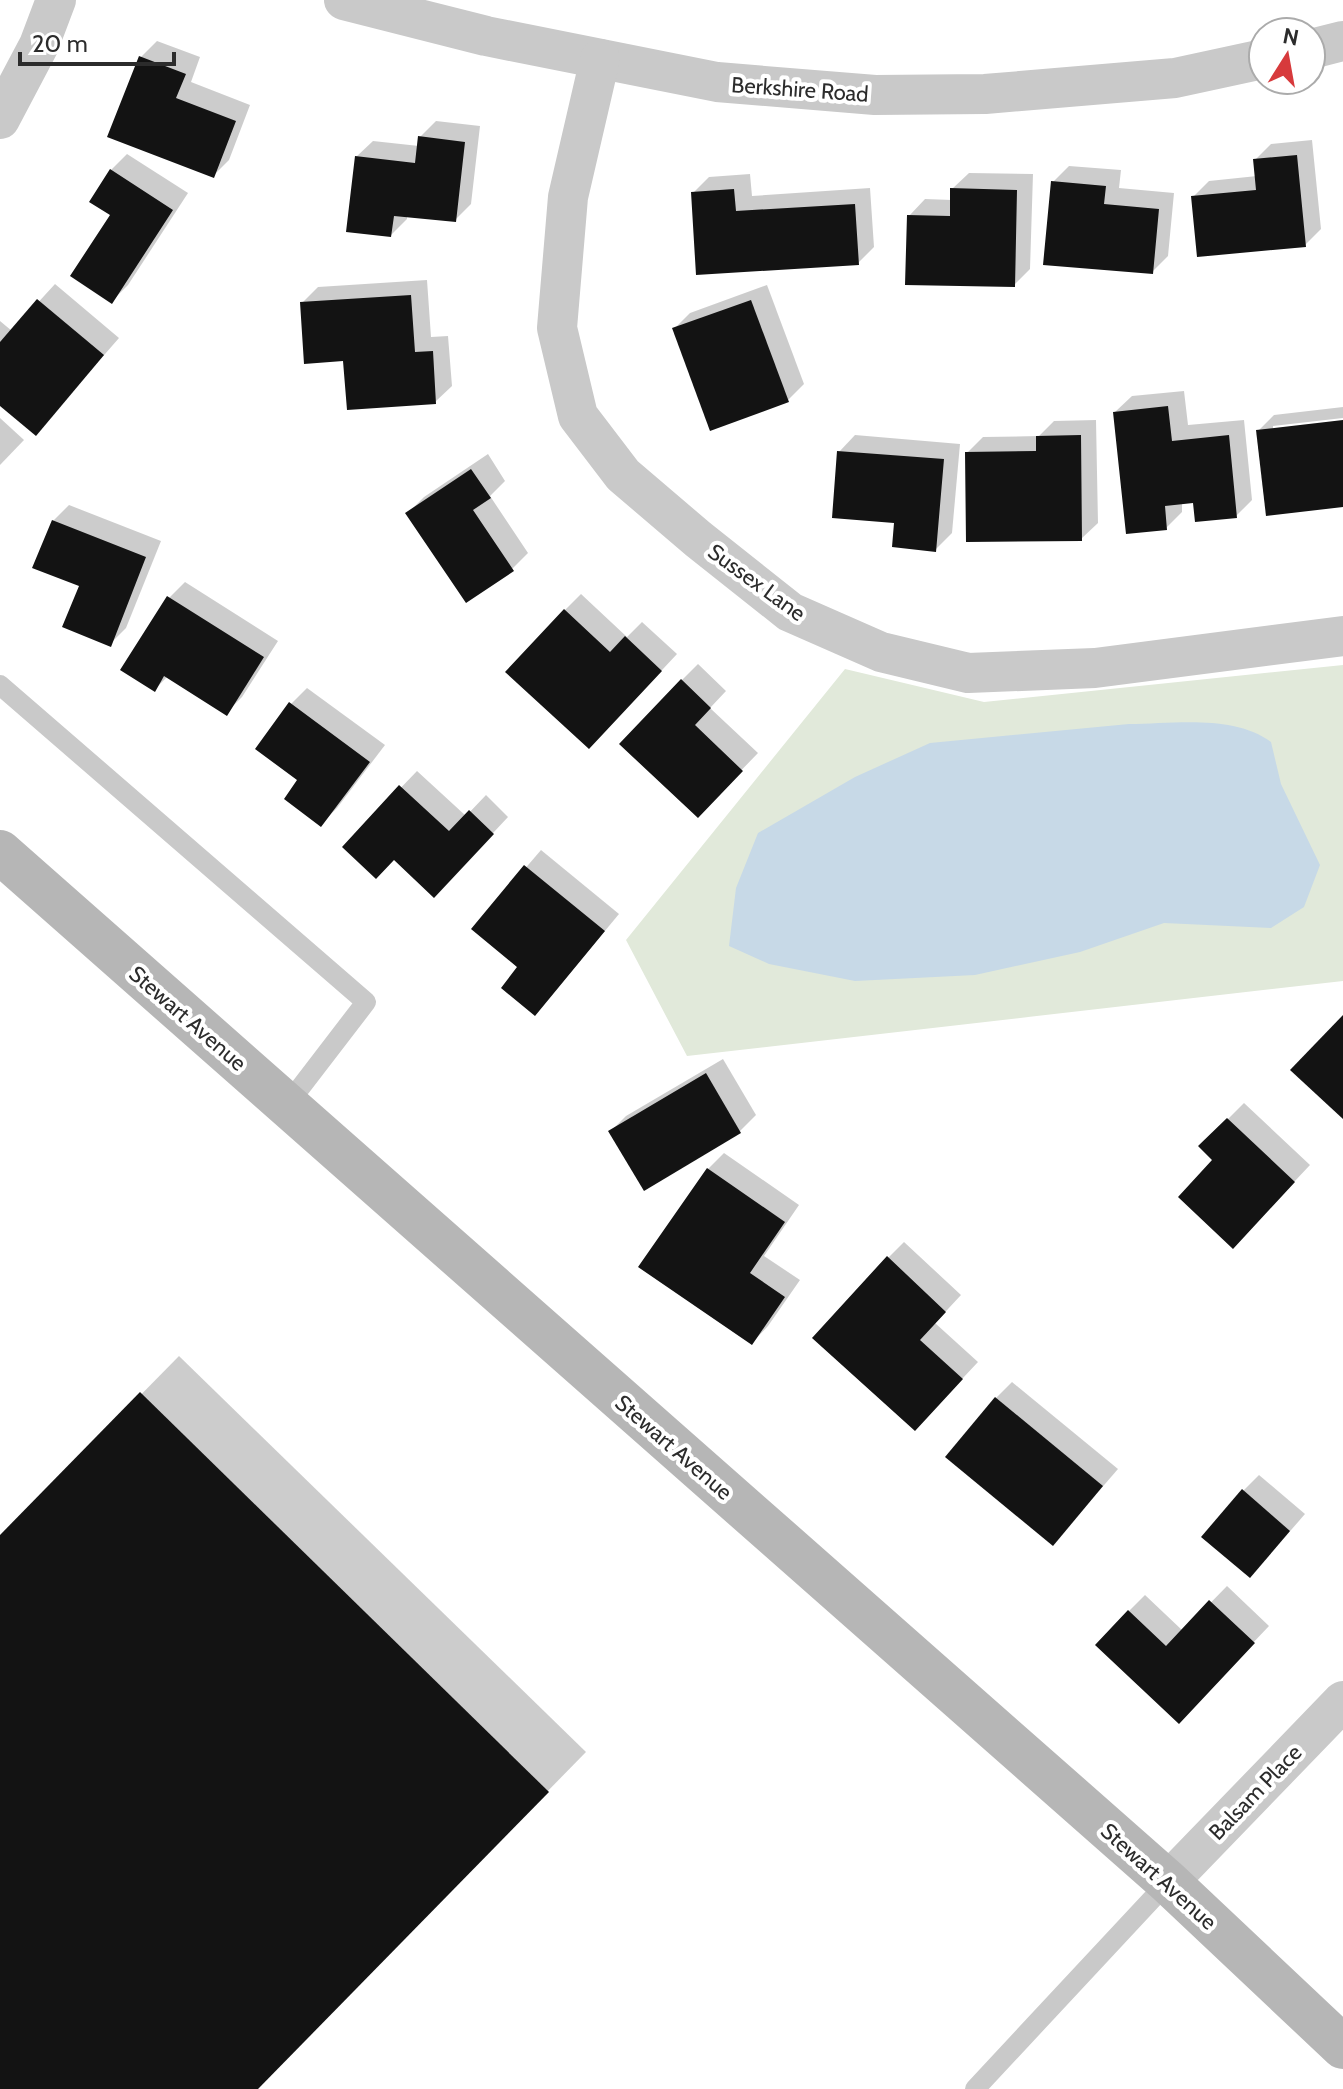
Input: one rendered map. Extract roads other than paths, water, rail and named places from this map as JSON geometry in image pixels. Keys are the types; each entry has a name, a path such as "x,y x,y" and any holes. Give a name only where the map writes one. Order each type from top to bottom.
{"main road":[{"name":"Stewart Avenue","path":"0,852 1168,1882 1343,2047"}],"street":[{"path":"0,119 39,45 56,0"},
{"name":"Berkshire Road","path":"344,0 486,36 717,82 875,95 985,94 1175,78 1247,62"},
{"name":"Sussex Lane","path":"600,59 568,197 557,328 578,416 623,475 790,612 881,652 968,673 1095,668 1343,636"},
{"name":"Balsam Place","path":"1168,1882 1343,1701"}],"lane":[{"path":"0,685 366,1002 287,1105"},
{"path":"975,2089 1168,1882"}],"water":[{"path":"1129,724 1221,724 1256,733 1271,742 1281,784 1320,865 1304,907 1271,928 1164,923 1080,952 975,975 855,981 769,964 729,946 736,888 758,833 855,777 930,743"}]}
